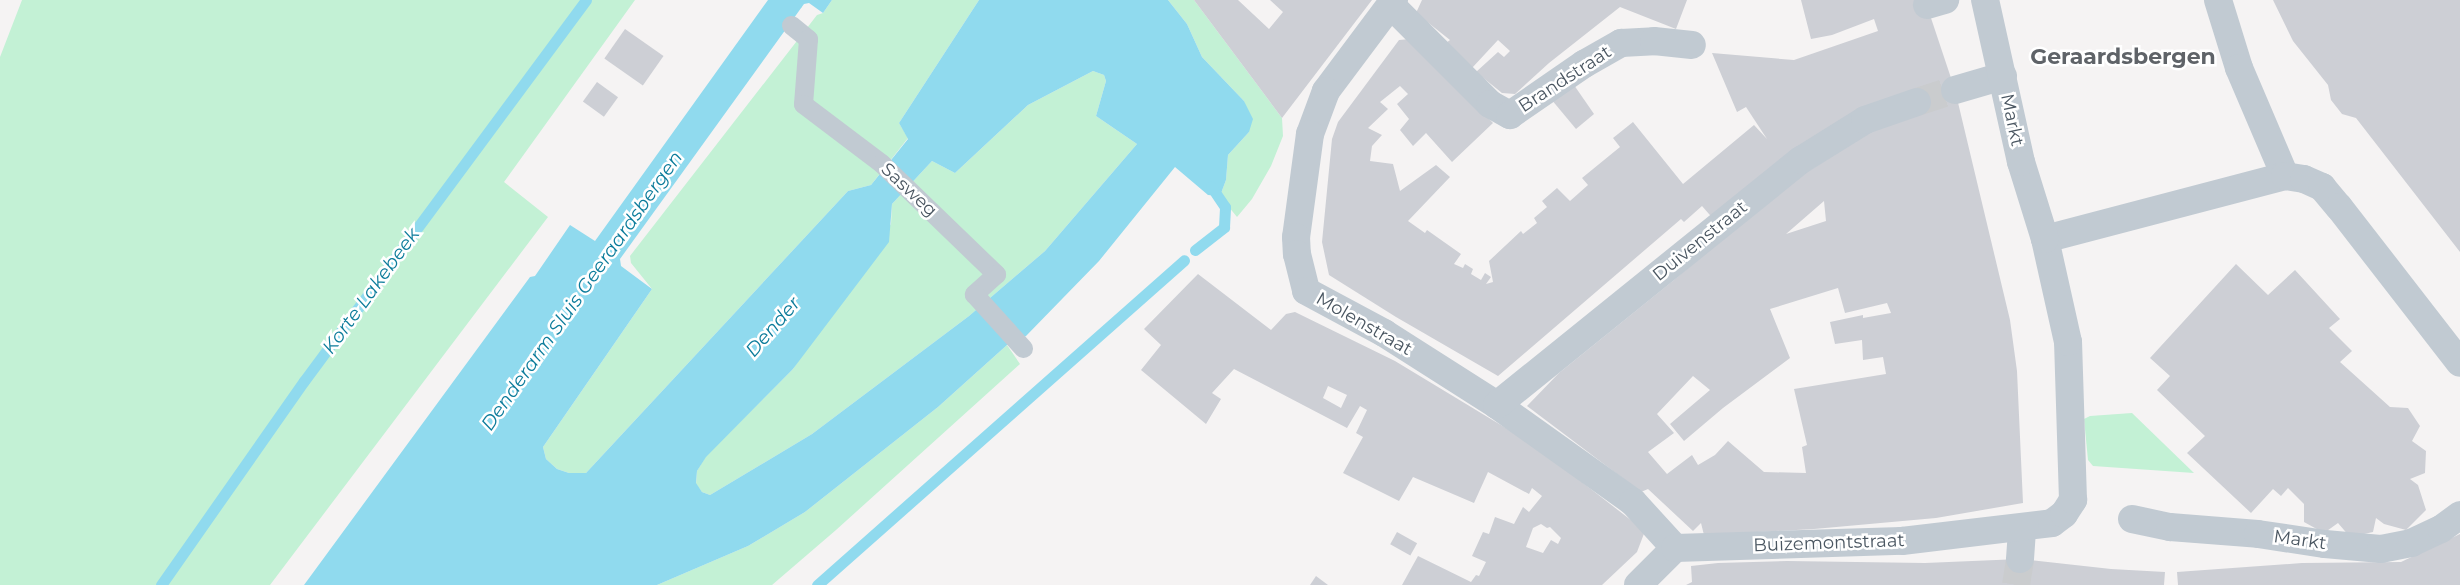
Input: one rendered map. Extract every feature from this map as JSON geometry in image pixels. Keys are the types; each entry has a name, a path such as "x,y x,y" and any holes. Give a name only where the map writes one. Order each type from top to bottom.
{"street":[{"name":"Markt","path":"1985,0 2021,162 2045,239 2068,342 2072,500 2064,514 2052,523 2028,527"},
{"path":"2218,0 2239,68 2285,176"},
{"name":"Brandstraat","path":"1393,3 1490,104 1510,115 1584,64 1621,43 1654,40 1692,45"},
{"name":"Molenstraat","path":"1393,3 1326,91 1310,134 1296,237 1297,254 1306,291 1384,333 1497,405 1633,502 1675,548"},
{"path":"1955,90 2003,76"},
{"name":"Duivenstraat","path":"1497,405 1801,160 1865,120 1917,102"},
{"path":"2045,239 2285,176 2304,179 2322,187 2460,363"},
{"name":"Markt","path":"2132,519 2170,527 2258,534 2381,550 2411,543 2441,529 2460,515"},
{"path":"2020,559 2028,527"},
{"name":"Buizemontstraat","path":"1675,548 1902,541 2028,527"},
{"path":"1638,585 1675,548"}],"lane":[{"name":"Sasweg","path":"791,25 808,39 803,104 881,163 996,274 974,294 1023,348"}],"green space":[{"path":"22,0 635,0 504,182 548,217 270,585 0,585 0,57"},
{"path":"832,0 979,0 899,123 908,138 871,185 848,191 586,473 569,473 557,469 546,459 543,447 652,289 631,263 630,256 817,15 823,13"},
{"path":"1168,0 1194,0 1282,118 1283,136 1271,166 1252,199 1237,217 1220,196 1226,180 1228,155 1249,132 1244,101 1202,57 1187,24"},
{"path":"1093,71 1104,75 1106,81 1096,116 1137,144 1045,251 969,316 812,434 710,495 702,492 696,484 697,471 706,456 793,369 891,224 892,204 932,161 955,173 1028,105"},
{"path":"1007,345 1020,364 836,530 772,585 657,585 748,546 805,512 938,407"},
{"path":"2132,413 2194,473 2093,466 2088,460 2084,419 2090,416"}],"water":[{"path":"768,0 832,0 823,13 809,3 804,4 620,259 621,266 652,289 543,447 546,459 557,469 569,473 586,473 848,191 871,185 908,139 899,123 979,0 1168,0 1187,24 1202,57 1244,101 1253,119 1249,132 1228,155 1226,180 1220,196 1208,195 1175,167 1099,261 1026,336 1007,345 938,407 805,512 748,546 657,585 304,585 530,277 535,276 570,225 595,241","holes":["1093,71 1104,75 1106,81 1096,116 1137,144 1045,251 969,316 812,434 710,495 702,492 696,483 697,471 706,457 793,369 889,242 892,204 932,161 955,173 1028,105"]}],"building":[{"path":"1194,0 1238,0 1269,29 1283,12 1270,0 1372,0 1282,118"},
{"path":"1422,0 1687,0 1676,29 1620,7 1549,63 1515,94 1502,93 1476,72 1498,52 1504,57 1510,51 1498,40 1472,68 1446,43 1450,40 1416,13"},
{"path":"1801,0 1925,0 1955,90 2010,320 2017,371 2023,503 1936,518 1814,529 1704,535 1701,523 1693,531 1648,489 1641,492 1527,406 1559,373 1674,280 1769,199 1793,181 1917,102 1716,222 1702,206 1684,222 1681,219 1498,376 1396,317 1329,275 1322,242 1332,139 1338,122 1399,40 1410,39 1493,123 1452,162 1426,133 1413,146 1400,130 1409,119 1397,104 1408,94 1400,86 1380,102 1388,109 1368,128 1382,135 1372,146 1370,161 1393,164 1400,191 1436,165 1450,177 1408,221 1425,233 1427,230 1461,254 1454,264 1463,268 1465,264 1473,269 1471,274 1481,280 1485,273 1491,277 1486,284 1493,282 1489,261 1521,231 1523,234 1537,223 1534,218 1547,207 1542,201 1557,188 1570,201 1588,185 1582,178 1620,147 1613,138 1633,122 1683,184 1754,125 1767,139 1746,107 1737,112 1712,53 1794,60 1878,31 1874,19 1832,35 1811,39","holes":["1824,201 1826,221 1786,234","1838,288 1845,313 1887,303 1891,313 1863,318 1863,315 1830,322 1835,344 1862,340 1863,360 1883,357 1886,374 1794,389 1807,445 1802,447 1806,473 1764,472 1728,441 1715,455 1698,465 1692,455 1667,474 1648,452 1674,433 1657,414 1693,376 1710,390 1670,424 1684,441 1723,408 1790,358 1770,309"]},
{"path":"2273,0 2460,0 2460,252 2356,118 2342,114 2331,100 2328,85 2293,41"},
{"path":"625,29 664,56 643,85 604,58"},
{"path":"597,82 618,97 604,117 583,101"},
{"path":"1574,85 1594,114 1576,129 1551,99"},
{"path":"2236,264 2268,295 2295,270 2340,319 2329,328 2352,351 2340,362 2390,407 2408,408 2420,426 2412,441 2426,451 2425,473 2410,479 2418,485 2426,510 2406,530 2384,524 2376,518 2373,532 2350,537 2338,523 2324,533 2304,522 2304,504 2288,488 2281,496 2273,489 2251,513 2187,453 2205,436 2157,390 2170,376 2150,358"},
{"path":"1198,274 1271,330 1286,314 1295,312 1395,361 1534,445 1645,531 1637,552 1602,585 1402,585 1418,556 1471,582 1476,575 1479,576 1486,562 1472,556 1483,532 1489,534 1495,517 1514,524 1523,507 1529,512 1542,496 1532,488 1529,494 1488,472 1474,503 1413,477 1399,501 1343,473 1363,437 1356,433 1367,410 1360,406 1347,428 1234,369 1212,393 1221,399 1206,424 1141,370 1161,345 1144,329","holes":["1328,386 1347,395 1341,408 1323,398","1541,524 1547,528 1550,527 1561,538 1558,544 1551,540 1543,553 1526,547 1533,528"]},
{"path":"1397,532 1417,543 1410,555 1390,544"},
{"path":"2460,534 2460,585 2178,585 2177,572 2302,563 2401,562"},
{"path":"2020,559 2111,569 2165,572 2164,585 1686,585 1692,582 1691,566 1718,563 1787,561 1925,563"},
{"path":"1316,576 1328,585 1310,585"}],"waterway":[{"name":"Korte Lakebeek","path":"161,585 304,381 586,0"},
{"path":"1195,250 1224,227 1225,207 1211,186"},
{"path":"817,585 1184,260"}],"tunnel":[{"path":"1917,102 1955,90"},
{"path":"2016,585 2020,559"}],"district":[{"name":"Geraardsbergen","path":"2123,57"}],"water label":[{"name":"Denderarm Sluis Geeraardsbergen","path":"582,291"},
{"name":"Dender","path":"773,327"}]}
